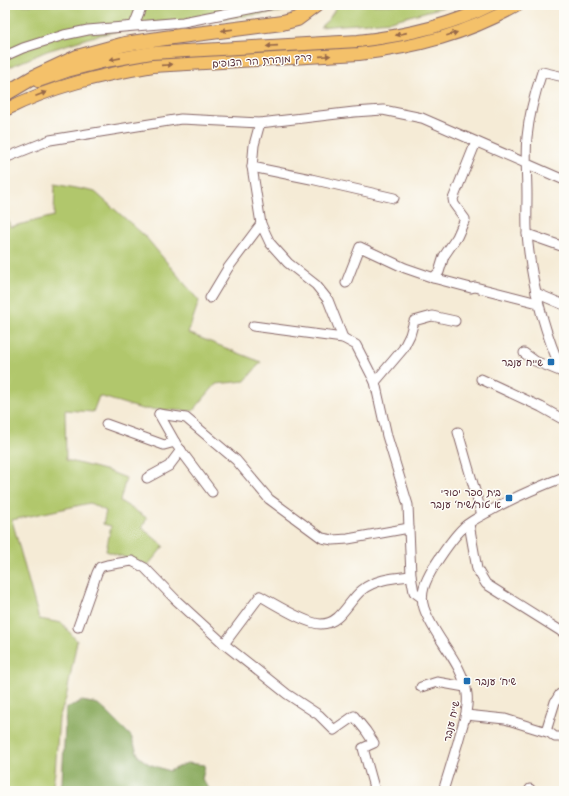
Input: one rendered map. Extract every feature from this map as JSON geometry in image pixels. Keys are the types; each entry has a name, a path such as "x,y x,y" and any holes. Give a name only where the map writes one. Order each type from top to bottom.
{"highway":[{"path":"5,95 34,77 84,56 125,44 282,23 297,19 316,5"}],"main road":[{"name":"דרך מנהרת הר הצופים","path":"5,95 50,77 125,57 151,54 358,41 388,37 450,22 468,16 491,5"},
{"name":"דרך מנהרת הר הצופים","path":"5,110 54,89 127,70 153,66 359,54 391,50 442,38 472,28 497,17 518,5"}],"street":[{"path":"134,25 142,5"},
{"path":"5,56 23,48 64,35 88,30 183,22 208,18 234,8 269,5"},
{"path":"562,368 543,322 536,293 527,234 526,164 527,137 534,96 542,72 564,77"},
{"path":"5,158 50,140 181,119 260,123 384,110 422,118 564,180"},
{"path":"254,326 343,338 328,300 316,285 288,263 270,244 261,224 252,167 254,145 260,123"},
{"path":"433,278 439,272 444,256 457,237 465,219 454,204 453,199 476,142"},
{"path":"252,167 311,178 394,198"},
{"path":"210,298 228,268 261,224"},
{"path":"527,234 564,247"},
{"path":"346,283 360,247 405,268 433,278 538,303"},
{"path":"536,293 564,305"},
{"path":"375,382 403,350 410,335 414,321 432,316 455,321"},
{"name":"שייח ענבר","path":"343,338 356,345 375,382 387,436 408,504 411,576 414,592 422,597 423,607 426,614 462,675 465,687 468,702 466,715 443,791"},
{"path":"524,353 535,361 562,368"},
{"path":"481,379 541,407 564,420"},
{"path":"212,492 175,442 159,414 186,418 236,460 269,499 322,538 333,540 348,539 409,528"},
{"path":"106,424 164,445 175,442"},
{"path":"458,432 482,515"},
{"path":"147,478 169,466 181,450"},
{"path":"422,597 424,587 440,557 469,524 482,515 528,491 564,477"},
{"path":"469,524 477,569 486,584 564,633"},
{"path":"78,627 100,567 132,562 145,568 176,600 224,644 282,690 319,715 334,730 354,716 374,743 363,748 375,791"},
{"path":"224,644 260,596 303,619 320,624 334,621 362,590 376,582 411,576"},
{"path":"420,687 437,682 465,687"},
{"path":"546,731 555,702 560,694 564,693"},
{"path":"466,715 505,719 546,731 555,737 564,738"}],"green space":[{"path":"5,5 297,5 280,12 117,31 88,38 47,51 5,69"},
{"path":"338,5 451,5 391,21 320,27 328,20"},
{"path":"55,184 95,192 145,236 199,301 188,333 261,362 245,381 216,384 193,411 142,409 99,396 93,412 65,410 66,460 108,471 126,478 120,501 147,518 142,528 164,546 148,565 106,551 111,526 103,524 106,511 90,503 12,520 39,619 62,623 77,641 66,698 59,718 52,791 5,791 5,208 10,227 54,216"},
{"path":"82,701 98,704 110,715 131,736 139,757 149,764 169,771 187,763 205,765 202,780 211,791 60,791 62,782 66,708"}],"place":[{"name":"שייח ענבר","path":"551,362"},
{"name":"בית ספר יסודי א טור/שיח׳ ענבר","path":"509,498"},
{"name":"שיח׳ ענבר","path":"467,681"}]}
